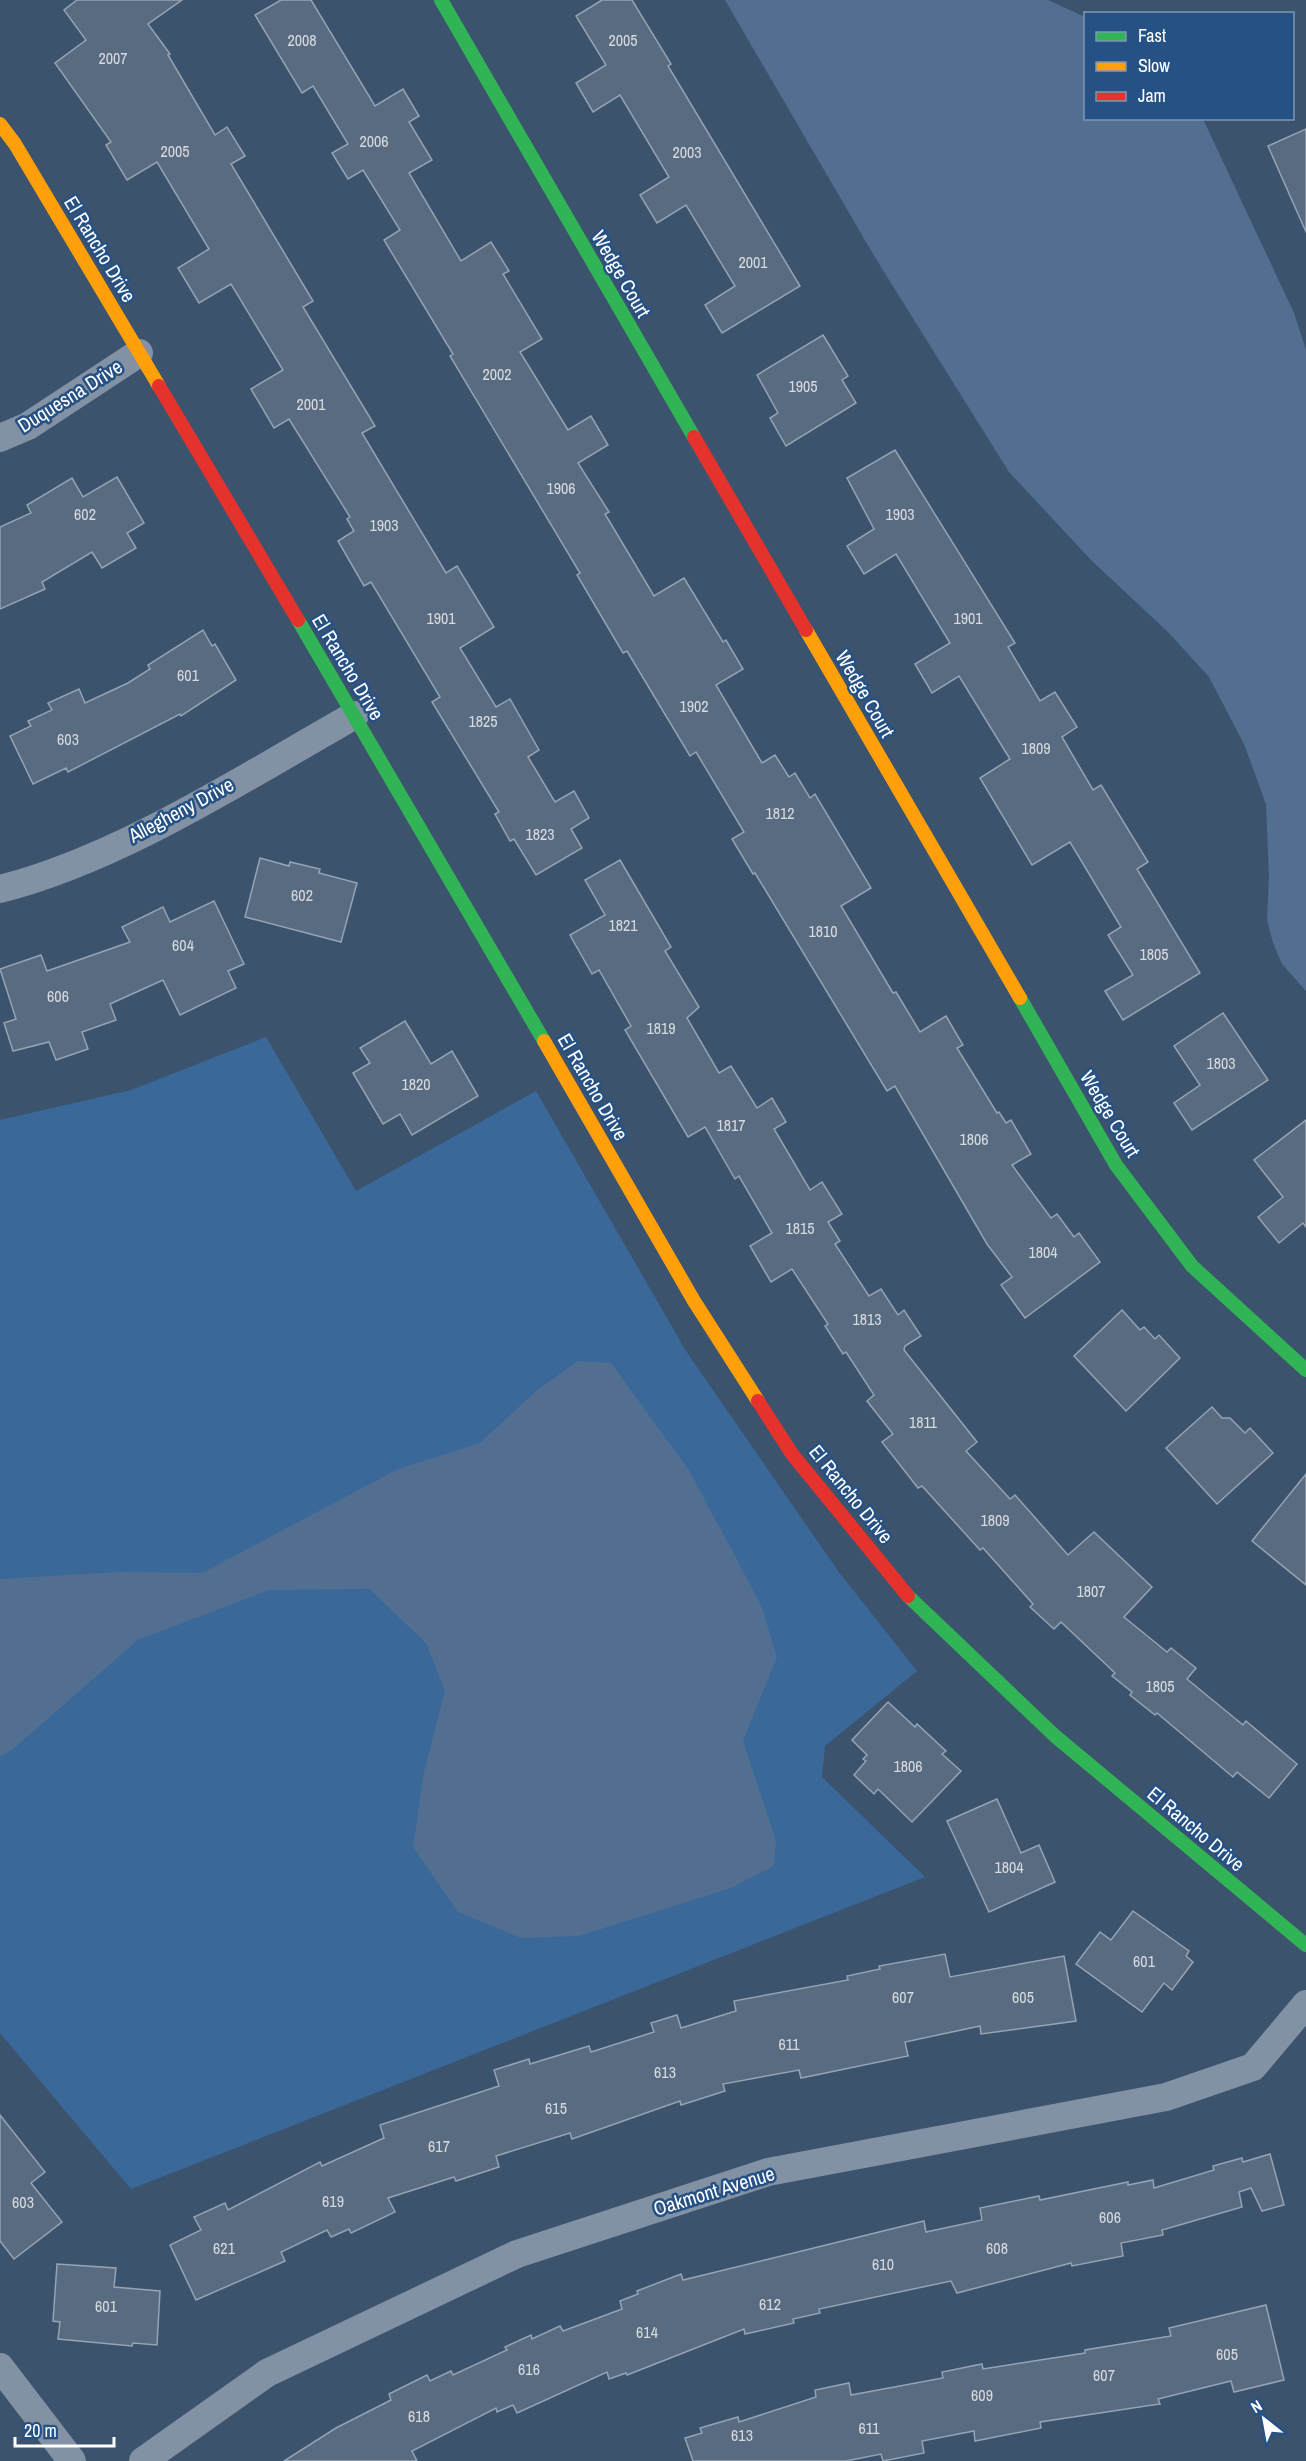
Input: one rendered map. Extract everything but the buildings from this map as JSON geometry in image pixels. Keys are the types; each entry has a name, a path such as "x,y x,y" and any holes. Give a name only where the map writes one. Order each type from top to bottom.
{"street":[{"name":"Wedge Court","path":"441,0 1116,1165 1192,1266 1306,1370"},
{"name":"El Rancho Drive","path":"0,124 15,144 355,715 694,1301 792,1454 918,1608 1055,1736 1306,1945"},
{"name":"Duquesna Drive","path":"0,438 28,426 139,353"},
{"name":"Allegheny Drive","path":"0,889 85,859 178,814 355,715"},
{"name":"Oakmont Avenue","path":"143,2461 267,2373 517,2254 768,2172 1166,2097 1252,2067 1306,2004"},
{"path":"0,2367 72,2461"}],"shaded area":[{"path":"725,0 1048,0 1084,17 1084,120 1203,120 1294,313 1306,350 1306,991 1282,964 1273,943 1267,919 1269,877 1266,804 1244,744 1209,677 1168,632 1092,561 1009,472 876,259"},
{"path":"266,1037 356,1191 536,1091 686,1351 838,1571 917,1671 825,1746 822,1777 925,1877 131,2189 0,2033 0,1120 131,1090"},
{"path":"578,1361 611,1363 689,1470 761,1605 777,1657 743,1741 776,1841 774,1866 731,1888 579,1936 521,1938 458,1912 413,1847 424,1772 445,1691 426,1643 369,1589 269,1590 138,1640 12,1750 0,1756 0,1579 118,1572 202,1573 398,1469 480,1443 537,1390"}],"traffic: fast":[{"path":"441,0 694,437"},
{"path":"298,620 544,1041"},
{"path":"1020,998 1116,1165 1192,1266 1306,1370"},
{"path":"908,1596 1055,1736 1306,1945"}],"traffic: slow":[{"path":"0,124 15,144 159,386"},
{"path":"806,630 1020,998"},
{"path":"544,1041 694,1301 758,1401"}],"traffic: jam":[{"path":"159,386 298,620"},
{"path":"694,437 806,630"},
{"path":"758,1401 792,1454 908,1596"}]}
